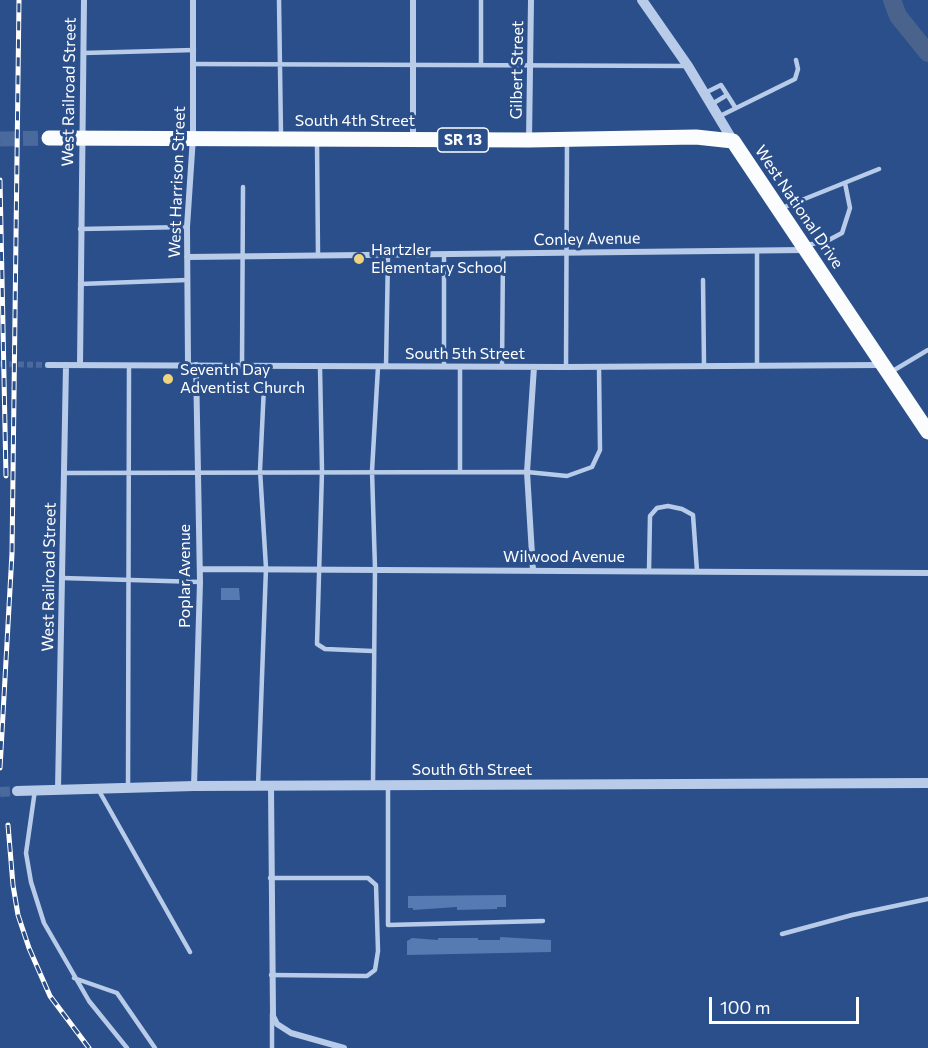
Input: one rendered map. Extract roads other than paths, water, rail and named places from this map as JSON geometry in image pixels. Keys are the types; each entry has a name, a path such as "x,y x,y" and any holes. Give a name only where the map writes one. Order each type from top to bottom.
{"main road":[{"name":"South 4th Street","path":"49,138 529,140 696,137 733,141"},
{"name":"West National Drive","path":"733,141 928,432"}],"street":[{"name":"West Railroad Street","path":"80,364 84,0"},
{"name":"West Harrison Street","path":"188,364 187,226 194,64 193,0"},
{"path":"413,0 413,140"},
{"name":"Gilbert Street","path":"529,140 531,0"},
{"name":"West National Drive","path":"642,0 688,66 733,141"},
{"name":"Conley Avenue","path":"187,257 757,251 806,248"},
{"name":"South 5th Street","path":"48,365 599,367 704,365 885,369"},
{"name":"West Railroad Street","path":"58,789 66,365"},
{"name":"Poplar Avenue","path":"194,786 200,582 196,365"},
{"path":"533,571 527,472 534,367"},
{"name":"Wilwood Avenue","path":"200,569 375,568 928,573"},
{"name":"South 6th Street","path":"16,791 194,786 928,783"},
{"path":"271,786 272,1009 276,1021 284,1029 344,1048"}],"lane":[{"path":"279,0 281,139"},
{"path":"481,0 481,65"},
{"path":"84,52 194,50"},
{"path":"720,116 795,79 798,69 796,60"},
{"path":"194,64 688,66"},
{"path":"705,93 721,85 735,107"},
{"path":"712,104 728,95"},
{"path":"566,367 567,138"},
{"path":"317,139 318,255"},
{"path":"779,209 879,170"},
{"path":"806,248 842,233 850,208 845,183"},
{"path":"242,366 243,187"},
{"path":"80,230 187,226"},
{"path":"757,251 757,366"},
{"path":"444,254 444,367"},
{"path":"502,367 503,254"},
{"path":"386,367 388,255"},
{"path":"80,284 187,280"},
{"path":"703,280 704,365"},
{"path":"885,369 928,350"},
{"path":"128,789 131,472 129,366"},
{"path":"258,786 266,568 260,471 265,366"},
{"path":"320,367 322,471 317,644 325,649 372,651"},
{"path":"373,785 372,651 375,568 372,471 378,367"},
{"path":"459,367 460,472"},
{"path":"65,473 372,471 527,472 567,476 592,467 600,450 599,367"},
{"path":"649,571 650,516 657,508 668,506 682,509 693,515 697,572"},
{"path":"63,578 130,578 200,582"},
{"path":"388,785 388,925 543,921"},
{"path":"98,789 190,952"},
{"path":"35,790 26,853 31,882 44,923 74,978 127,1048"},
{"path":"270,878 368,878 376,885 378,941 375,970 367,976 271,975"},
{"path":"782,934 852,915 928,899"},
{"path":"74,978 117,993 155,1048"},
{"path":"272,1009 272,1048"}],"waterway":[{"path":"892,0 898,16 928,53"}],"tunnel":[{"path":"0,139 49,138"},
{"path":"0,364 48,365"},
{"path":"0,792 17,791"}],"railway":[{"path":"0,768 12,553 19,0"},
{"path":"0,180 6,476"},
{"path":"8,825 18,915 29,948 50,996 89,1048"}],"place":[{"name":"Hartzler Elementary School","path":"359,259"},
{"name":"Seventh Day Adventist Church","path":"168,379"}]}
